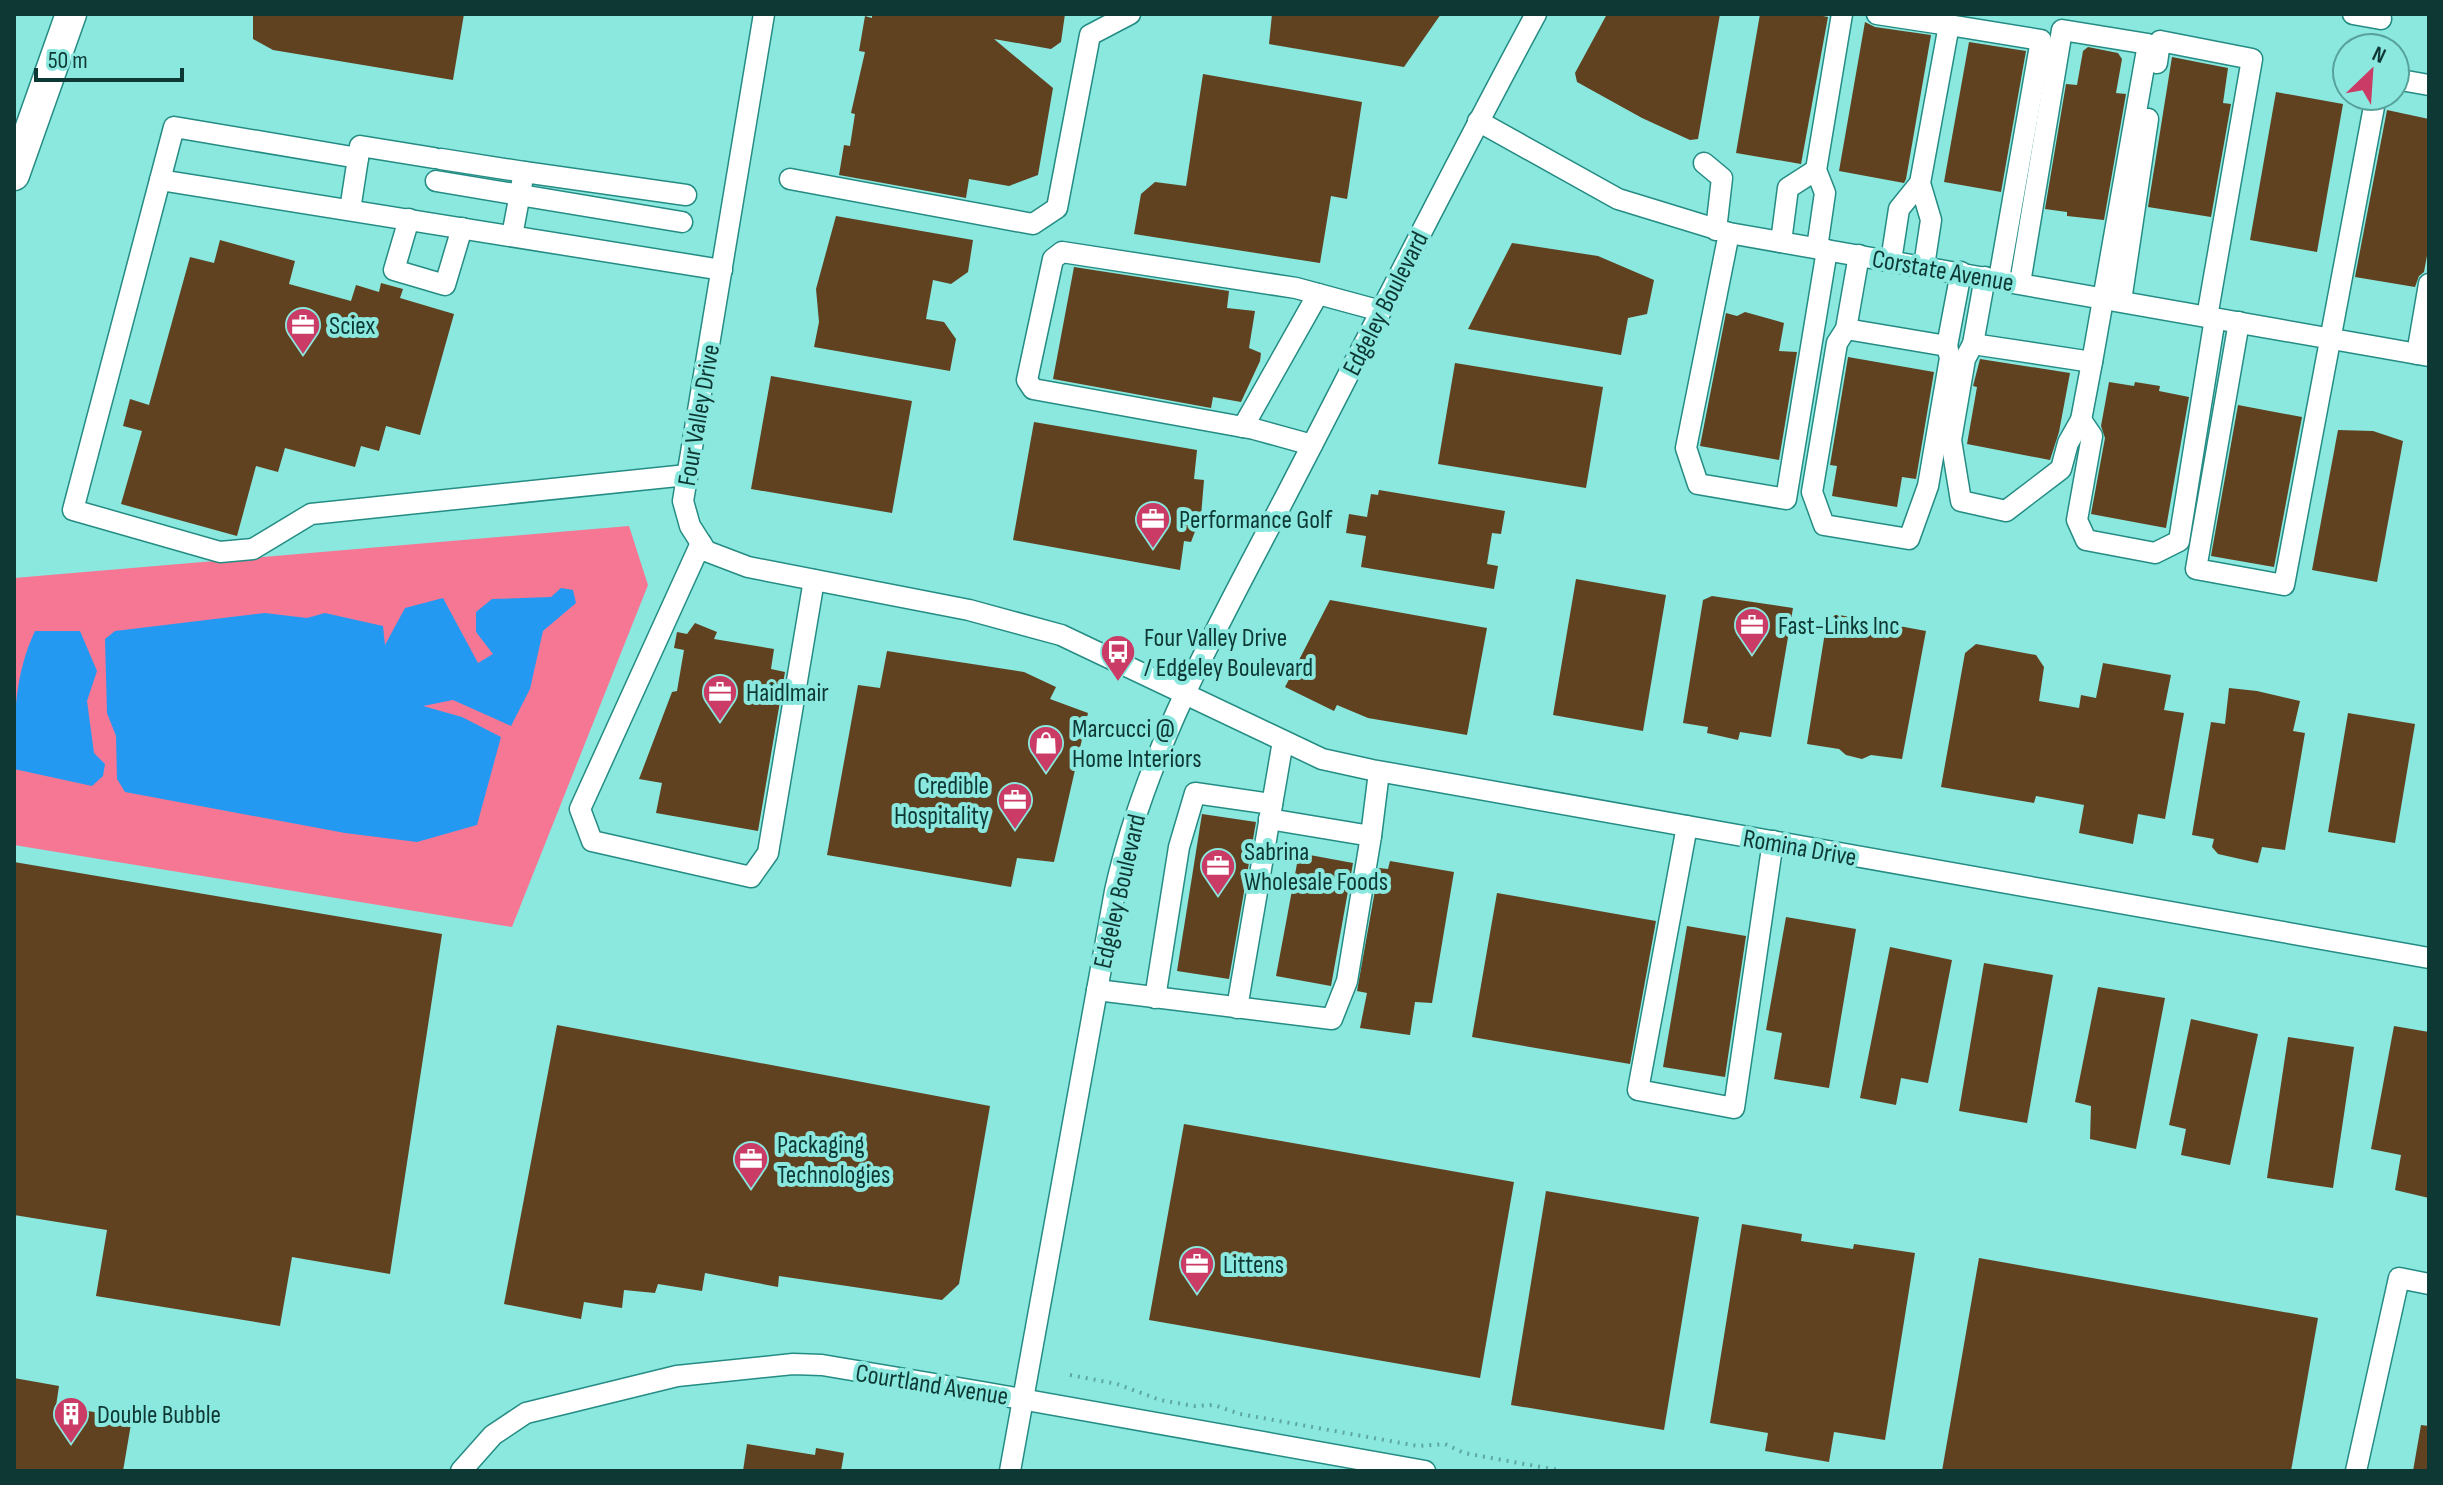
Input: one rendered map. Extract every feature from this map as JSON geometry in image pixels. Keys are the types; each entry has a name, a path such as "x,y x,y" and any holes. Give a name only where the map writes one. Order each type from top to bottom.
{"highway":[{"path":"14,175 71,14"}],"street":[{"name":"Four Valley Drive","path":"701,543 690,526 683,501 764,14"},
{"path":"790,179 1033,224 1057,208 1090,35 1130,14"},
{"name":"Edgeley Boulevard","path":"1010,1471 1116,886 1130,827 1184,695 1536,14"},
{"path":"1704,163 1722,178 1722,231 1686,448 1698,484 1786,499 1822,249 1825,193 1816,170 1842,14"},
{"path":"1877,14 2041,40 1992,278 1973,344 1965,359 1951,440 1961,501 2006,511 2061,469 2068,443 2081,420 2092,362 2112,299 2160,41 2252,59 2179,541 2155,553 2086,540 2077,520 2092,436 2081,420"},
{"path":"2353,14 2381,19"},
{"path":"1924,266 1931,220 1920,183 1949,25"},
{"path":"2020,283 2062,30 2148,44 2112,299"},
{"path":"2239,322 2196,569 2284,585 2373,112"},
{"name":"Corstate Avenue","path":"1478,121 1618,199 1722,231 2423,355"},
{"path":"358,158 174,127 73,510 220,552 253,549 311,514 687,475"},
{"path":"350,210 360,146 686,195"},
{"path":"1781,242 1788,188 1816,170"},
{"path":"512,236 524,172"},
{"path":"160,180 722,270"},
{"path":"436,181 682,222"},
{"path":"1891,261 1899,209 1920,183"},
{"path":"409,219 394,270 445,285 462,228"},
{"path":"1312,445 1243,427 1033,389 1027,380 1053,259 1062,252 1296,288 1381,311"},
{"path":"1859,255 1846,329 1837,343 1812,492 1824,525 1909,539 1928,486 1950,358 1947,346 1961,272"},
{"path":"2423,355 2429,284"},
{"path":"1243,427 1318,294"},
{"path":"1846,329 1947,346"},
{"path":"1973,344 2092,362"},
{"path":"701,543 706,551 748,567 969,610 1061,635 1184,695"},
{"path":"701,543 580,809 592,841 751,877 768,853 814,580"},
{"name":"Romina Drive","path":"1184,695 1322,759 1379,772 2429,958"},
{"path":"1237,1008 1283,741"},
{"path":"1097,990 1332,1019 1347,981 1379,772"},
{"path":"1155,998 1179,847 1195,793 1371,836"},
{"path":"1687,826 1638,1090 1734,1108 1773,841"},
{"path":"2356,1471 2399,1278 2429,1284"},
{"name":"Courtland Avenue","path":"461,1471 493,1435 526,1413 677,1376 793,1364 822,1365 1023,1399 1425,1471"}],"path":[{"path":"1070,1375 1117,1384 1160,1400 1194,1406 1214,1405 1240,1414 1418,1446 1445,1444 1464,1453 1563,1471"}],"shaded area":[{"path":"629,526 648,585 512,927 14,845 14,578"}],"water":[{"path":"561,588 573,590 576,603 543,631 530,689 511,726 453,700 423,706 462,717 501,737 477,825 417,842 345,833 125,792 117,779 116,736 107,713 105,639 115,631 265,613 307,618 325,613 383,626 385,645 405,608 443,598 478,663 493,654 476,632 476,612 492,599 551,597"},
{"path":"35,631 80,631 97,671 87,701 94,753 105,764 103,776 92,786 14,769 19,681"}],"building":[{"path":"253,14 464,14 453,80 273,50 253,39"},
{"path":"872,14 1065,14 1061,42 1051,49 994,39 1053,88 1038,175 1009,186 969,179 966,198 839,175 844,145 850,146 855,114 851,113 865,52 859,51 865,16 872,18"},
{"path":"1272,14 1441,14 1404,67 1269,44"},
{"path":"1607,14 1720,14 1698,139 1690,140 1642,118 1577,82 1575,73"},
{"path":"1760,14 1828,17 1801,164 1736,153"},
{"path":"1865,22 1875,27 1931,35 1904,183 1839,171"},
{"path":"1969,42 2026,51 2001,192 1944,182"},
{"path":"2088,47 2118,53 2122,59 2116,93 2126,94 2104,220 2067,216 2067,212 2045,209 2066,84 2077,85 2083,51"},
{"path":"2172,57 2228,68 2223,103 2231,104 2211,217 2148,207"},
{"path":"1203,74 1362,102 1347,199 1331,196 1320,263 1134,234 1141,194 1155,182 1186,186"},
{"path":"2276,92 2331,102 2331,112 2342,112 2317,252 2250,240"},
{"path":"2387,112 2429,119 2429,245 2424,272 2415,287 2355,277"},
{"path":"836,216 973,240 968,272 951,284 933,280 926,319 944,322 956,339 950,371 814,347 819,322 816,289"},
{"name":"Sciex","path":"220,240 295,261 289,284 351,301 356,285 379,292 381,283 403,289 400,298 454,314 420,435 386,426 379,451 361,446 355,467 285,448 278,472 256,466 237,536 121,504 142,431 123,426 130,399 149,405 190,257 214,263"},
{"path":"1512,243 1598,256 1654,280 1647,314 1628,318 1621,355 1468,329"},
{"path":"1074,267 1229,291 1227,308 1255,311 1249,348 1261,353 1260,361 1241,402 1213,397 1211,408 1053,379"},
{"path":"1745,312 1784,323 1779,351 1797,352 1779,460 1700,446 1726,313 1737,316"},
{"path":"1848,357 1934,372 1916,479 1902,477 1897,507 1832,496 1837,466 1830,465"},
{"path":"1980,359 2070,373 2059,432 2050,460 1967,444 1977,387 1973,386"},
{"path":"1455,363 1603,387 1586,488 1438,464"},
{"path":"771,376 912,401 892,513 751,489"},
{"path":"2109,382 2160,386 2159,391 2189,397 2166,528 2091,514 2105,438 2101,426"},
{"path":"2238,405 2302,417 2274,567 2211,556"},
{"path":"1034,422 1197,450 1194,479 1204,480 1201,516 1191,542 1184,541 1180,570 1013,540"},
{"path":"2338,430 2373,431 2403,441 2377,582 2312,570"},
{"path":"1379,490 1505,511 1501,534 1492,533 1487,564 1498,566 1494,589 1361,567 1366,536 1346,533 1349,514 1367,517 1371,494 1378,495"},
{"path":"1576,579 1666,595 1643,731 1553,715"},
{"path":"1712,596 1793,608 1771,737 1740,732 1738,740 1707,733 1708,727 1683,723 1703,600"},
{"path":"1330,600 1487,628 1467,735 1368,718 1337,705 1334,711 1285,687"},
{"path":"1834,614 1926,631 1902,759 1871,755 1862,759 1846,755 1839,749 1807,744 1827,620"},
{"name":"Haidlmair","path":"695,623 717,632 714,639 774,649 771,669 785,672 758,831 656,813 662,783 639,779 672,692 677,691 684,650 674,648 677,632 687,634"},
{"path":"1976,644 2036,655 2044,667 2039,701 2079,708 2081,695 2096,698 2103,663 2171,675 2164,710 2184,713 2165,819 2138,814 2133,844 2079,833 2084,805 2036,796 2034,803 1941,787 1965,653"},
{"path":"887,651 1024,672 1056,687 1050,699 1088,713 1054,862 1017,858 1011,887 827,855 858,685 880,688"},
{"path":"2229,688 2300,701 2293,731 2305,733 2285,850 2262,847 2258,863 2218,854 2212,847 2214,839 2192,835 2211,722 2225,724"},
{"path":"2348,713 2415,724 2395,843 2328,832"},
{"name":"Sabrina Wholesale Foods","path":"1202,814 1256,822 1229,979 1177,971"},
{"path":"1299,853 1353,863 1331,986 1276,976"},
{"path":"1390,861 1454,872 1432,1003 1415,1002 1410,1035 1360,1028 1367,993 1357,991 1379,868 1388,869"},
{"path":"14,862 442,934 390,1274 292,1257 280,1326 96,1296 107,1230 14,1215"},
{"path":"1497,893 1656,921 1630,1064 1472,1037"},
{"path":"1786,917 1856,929 1829,1088 1774,1079 1782,1033 1766,1030"},
{"path":"1687,926 1746,936 1725,1077 1663,1067"},
{"path":"1890,947 1952,960 1928,1083 1901,1078 1896,1105 1860,1098"},
{"path":"1984,963 2053,975 2027,1123 1959,1111"},
{"path":"2098,987 2165,998 2136,1149 2090,1139 2091,1106 2075,1102"},
{"path":"2191,1019 2258,1034 2230,1165 2181,1155 2186,1129 2169,1125"},
{"name":"Packaging Technologies","path":"557,1025 990,1106 959,1284 942,1300 779,1276 778,1287 705,1273 702,1291 658,1284 655,1293 624,1290 622,1308 584,1302 581,1319 504,1304"},
{"path":"2394,1026 2429,1032 2429,1198 2395,1190 2401,1155 2371,1149"},
{"path":"2288,1037 2354,1047 2333,1188 2267,1178"},
{"path":"1184,1124 1514,1182 1480,1378 1149,1320"},
{"path":"1546,1191 1699,1217 1664,1430 1511,1405"},
{"path":"1742,1224 1802,1234 1801,1241 1853,1249 1854,1244 1915,1253 1885,1440 1834,1432 1829,1462 1765,1451 1768,1433 1710,1423"},
{"path":"1979,1258 2318,1318 2291,1471 1942,1471"},
{"name":"Double Bubble","path":"14,1378 59,1386 56,1406 132,1418 123,1471 14,1471"},
{"path":"2421,1425 2429,1426 2429,1471 2413,1471"},
{"path":"747,1444 815,1455 816,1448 844,1453 841,1471 743,1471"}],"place":[{"name":"Sciex","path":"303,356"},
{"name":"Performance Golf","path":"1153,550"},
{"name":"Fast-Links Inc","path":"1752,656"},
{"name":"Four Valley Drive / Edgeley Boulevard","path":"1118,683"},
{"name":"Haidlmair","path":"720,723"},
{"name":"Marcucci @ Home Interiors","path":"1046,774"},
{"name":"Credible Hospitality","path":"1015,831"},
{"name":"Sabrina Wholesale Foods","path":"1218,897"},
{"name":"Packaging Technologies","path":"751,1190"},
{"name":"Littens","path":"1197,1295"},
{"name":"Double Bubble","path":"71,1445"}]}
